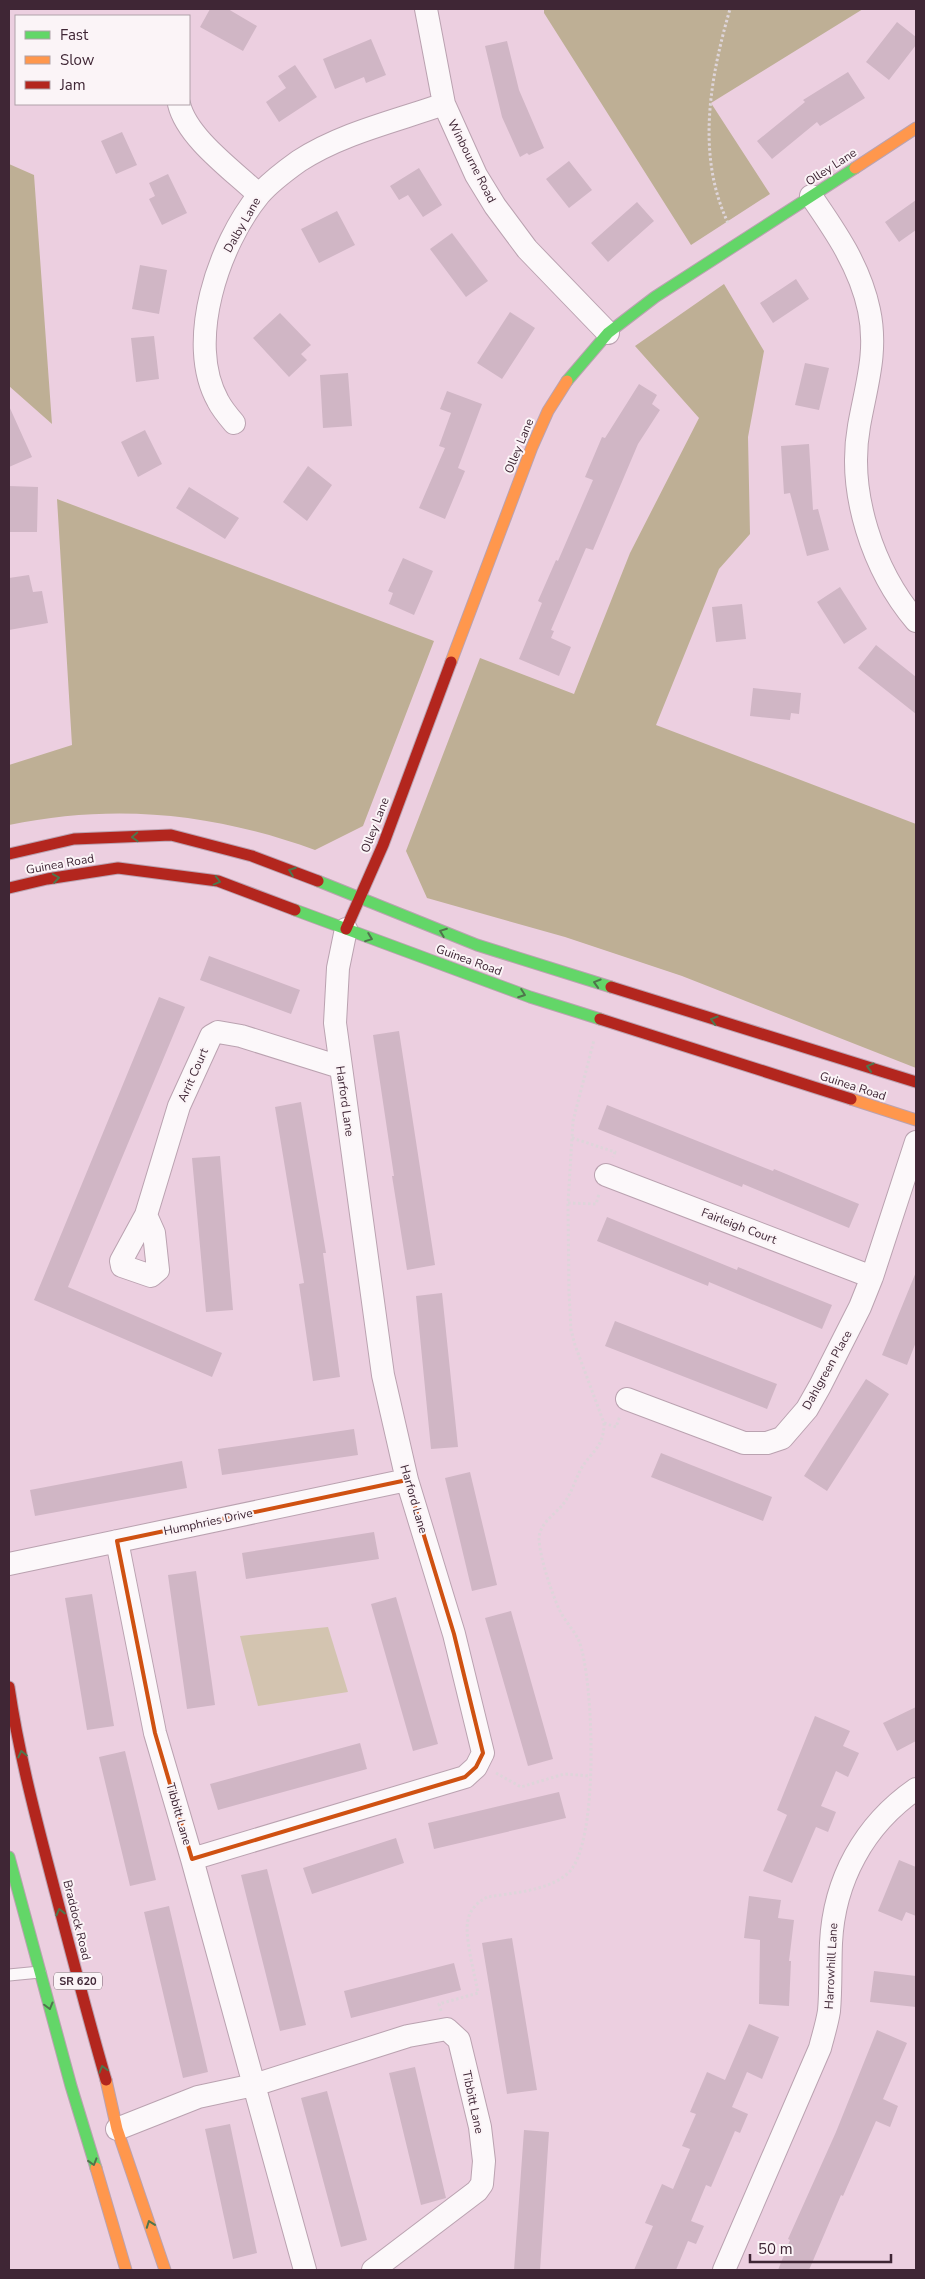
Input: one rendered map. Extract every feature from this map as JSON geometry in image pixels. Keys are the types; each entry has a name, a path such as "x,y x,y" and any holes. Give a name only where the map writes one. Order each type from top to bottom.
{"main road":[{"name":"Olley Lane","path":"346,929 361,899 383,845 532,447 548,411 571,375 608,333 655,297 916,128"},
{"name":"Guinea Road","path":"9,854 74,839 171,835 252,856 495,951 916,1082"},
{"name":"Guinea Road","path":"9,888 47,879 118,868 218,881 530,998 916,1120"},
{"name":"Braddock Road","path":"9,1687 14,1723 34,1809 117,2129 165,2270"},
{"name":"SR 620","path":"9,1858 71,2086 126,2270"},
{"path":"40,1972 56,1978"},
{"path":"82,2034 94,2038"}],"street":[{"name":"Winbourne Road","path":"426,9 444,104 476,175 495,206 527,249 608,333"},
{"name":"Dalby Lane","path":"234,423 218,402 210,380 206,360 205,336 209,304 217,272 235,232 259,195 300,161 322,149 345,138 444,104"},
{"path":"179,105 184,116 201,140 259,195"},
{"path":"811,196 841,239 857,270 869,311 872,360 859,427 857,449 858,487 861,506 875,553 890,583 916,621"},
{"name":"Harford Lane","path":"346,929 338,968 336,1013 340,1067 383,1375 407,1480 454,1634 483,1753 478,1764"},
{"name":"Arrit Court","path":"146,1215 179,1106 211,1036 218,1032 241,1036 340,1067"},
{"name":"Dahlgreen Place","path":"627,1399 744,1443 767,1443 782,1438 807,1409 860,1307 872,1277 916,1142"},
{"name":"Fairleigh Court","path":"606,1175 872,1277"},
{"name":"Humphries Drive","path":"9,1564 407,1480"},
{"name":"Tibbitt Lane","path":"117,1541 156,1733 305,2270"},
{"path":"192,1859 465,1776 478,1764"},
{"name":"Harrowhill Lane","path":"724,2270 820,2048 828,2014 834,1914 843,1882 853,1857 878,1822 916,1789"},
{"path":"117,2129 198,2097 254,2085 408,2036 447,2029"},
{"name":"Tibbitt Lane","path":"374,2270 477,2191 482,2184 484,2161 480,2127 459,2040 447,2029"}],"lane":[{"path":"9,1975 40,1972"}],"path":[{"path":"730,9 718,53 708,124 714,180 723,213 740,242"},
{"path":"447,2029 439,2004 478,1993 467,1930 468,1919 473,1908 478,1902 487,1897 528,1890 551,1883 568,1874 577,1862 583,1846 590,1776 588,1682 578,1641 559,1610 542,1555 539,1538 544,1525 564,1504 581,1469 600,1447 604,1436 604,1423 571,1330 568,1203 573,1121 600,1020"},
{"path":"568,1203 596,1204 615,1152 572,1138"},
{"path":"478,1764 521,1787 564,1774 590,1776"}],"highlighted area":[{"path":"407,1480 454,1634 483,1753 476,1767 465,1777 192,1859 155,1733 117,1541"}],"shaded area":[{"path":"544,9 863,9 711,103 770,194 691,245 544,13"},
{"path":"9,164 34,175 52,424 9,386"},
{"path":"724,284 764,351 748,437 750,534 719,569 656,725 916,824 916,1068 682,976 565,937 427,898 406,851 480,658 574,694 630,553 699,418 635,346"},
{"path":"57,499 434,641 363,826 315,850 239,827 164,815 88,814 9,825 9,765 72,745"},
{"path":"328,1627 348,1692 258,1706 240,1636"}],"building":[{"path":"210,9 228,9 257,26 243,51 200,27"},
{"path":"897,22 916,37 916,45 889,80 866,62"},
{"path":"371,39 386,75 366,83 364,77 335,89 323,59"},
{"path":"507,41 519,90 544,148 520,157 502,117 485,46"},
{"path":"295,65 317,97 279,122 266,102 286,88 278,76"},
{"path":"848,72 865,98 820,126 817,122 772,159 757,141 805,102 803,100"},
{"path":"122,132 137,165 116,174 101,141"},
{"path":"569,161 592,190 569,208 546,179"},
{"path":"419,168 442,205 423,217 408,195 399,200 390,186"},
{"path":"168,174 187,213 162,225 149,199 155,196 149,183"},
{"path":"916,200 916,230 899,242 885,222"},
{"path":"637,202 654,221 608,262 591,243"},
{"path":"337,211 355,245 319,263 301,229"},
{"path":"452,233 488,281 466,297 430,249"},
{"path":"140,265 167,270 159,314 132,309"},
{"path":"796,279 809,299 773,323 760,303"},
{"path":"510,312 535,328 502,379 477,363"},
{"path":"280,313 311,345 301,354 307,360 289,377 253,338"},
{"path":"154,336 159,379 136,382 131,338"},
{"path":"805,363 829,368 819,410 795,405"},
{"path":"348,373 352,426 323,428 320,375"},
{"path":"639,384 657,395 652,404 660,410 638,444 593,550 586,548 551,630 554,631 551,638 571,647 559,676 519,659 542,603 538,601 556,560 558,561 593,480 585,477 602,437 605,438"},
{"path":"447,391 482,404 458,468 465,471 445,519 419,508 445,448 439,446 451,413 440,409"},
{"path":"9,406 32,457 9,467"},
{"path":"145,430 162,464 138,477 121,442"},
{"path":"809,444 813,510 818,509 829,550 807,556 790,493 784,494 781,446"},
{"path":"308,466 332,485 307,521 283,502"},
{"path":"9,486 38,487 37,532 9,532"},
{"path":"189,487 239,518 225,539 176,508"},
{"path":"403,558 433,571 414,615 389,604 393,593 388,591"},
{"path":"29,575 33,592 42,591 48,623 9,630 9,578"},
{"path":"840,587 867,629 844,644 817,602"},
{"path":"742,604 746,639 716,642 712,607"},
{"path":"876,645 916,677 916,714 858,668"},
{"path":"753,688 801,693 799,714 791,713 790,720 750,716"},
{"path":"209,956 300,990 291,1014 200,980"},
{"path":"159,997 185,1007 68,1287 222,1353 212,1377 34,1300"},
{"path":"399,1031 435,1265 407,1270 373,1035"},
{"path":"301,1102 326,1253 323,1253 340,1377 313,1381 299,1284 304,1283 275,1107"},
{"path":"607,1105 859,1204 849,1228 743,1184 742,1187 598,1129"},
{"path":"220,1156 233,1310 206,1312 192,1158"},
{"path":"607,1217 737,1270 738,1267 832,1305 822,1329 709,1282 708,1286 597,1241"},
{"path":"916,1272 916,1342 907,1365 882,1355"},
{"path":"442,1293 458,1447 431,1449 416,1296"},
{"path":"615,1321 777,1384 767,1409 605,1346"},
{"path":"866,1379 889,1394 827,1491 804,1476"},
{"path":"354,1429 358,1455 222,1475 218,1449"},
{"path":"661,1453 772,1497 763,1521 651,1477"},
{"path":"182,1461 187,1488 35,1516 30,1490"},
{"path":"470,1472 497,1585 472,1591 445,1478"},
{"path":"374,1532 379,1559 246,1579 242,1553"},
{"path":"196,1571 215,1705 187,1709 168,1575"},
{"path":"92,1594 114,1726 87,1730 65,1598"},
{"path":"396,1597 438,1744 413,1751 371,1604"},
{"path":"511,1611 553,1759 528,1766 485,1618"},
{"path":"916,1707 916,1741 897,1751 883,1723"},
{"path":"815,1716 850,1731 843,1746 859,1753 848,1777 836,1771 821,1806 836,1812 828,1832 816,1827 792,1883 763,1871 787,1815 777,1810"},
{"path":"360,1743 367,1769 218,1810 210,1784"},
{"path":"125,1751 156,1880 130,1886 99,1757"},
{"path":"559,1792 566,1818 434,1849 428,1823"},
{"path":"396,1838 404,1863 312,1894 303,1868"},
{"path":"899,1860 916,1867 916,1916 906,1912 902,1921 878,1911"},
{"path":"267,1869 306,2025 280,2031 241,1875"},
{"path":"749,1896 781,1900 778,1918 794,1920 789,1961 791,1961 789,2006 759,2004 760,1940 744,1938"},
{"path":"169,1906 208,2072 183,2078 144,1912"},
{"path":"512,1938 537,2090 507,2094 482,1943"},
{"path":"454,1963 461,1990 351,2018 344,1991"},
{"path":"874,1971 916,1976 916,2007 870,2002"},
{"path":"749,2024 779,2037 762,2079 747,2072 732,2107 748,2114 740,2133 735,2131 711,2187 706,2185 691,2221 704,2226 696,2244 688,2241 676,2270 634,2270 653,2226 645,2223 662,2184 673,2189 690,2149 682,2146 696,2114 690,2112 707,2072 725,2080"},
{"path":"877,2030 907,2043 883,2099 898,2106 890,2127 876,2121 843,2196 841,2195 809,2270 778,2270 790,2240 788,2239 836,2132"},
{"path":"415,2067 446,2198 421,2205 389,2073"},
{"path":"327,2091 367,2240 341,2247 301,2098"},
{"path":"230,2124 257,2253 233,2259 205,2129"},
{"path":"524,2130 549,2132 540,2270 514,2270"}],"traffic: fast":[{"path":"567,381 608,333 655,297 855,168"},
{"path":"318,881 477,945 611,987"},
{"path":"295,910 530,997 600,1019"},
{"path":"9,1857 71,2086 96,2168"}],"traffic: slow":[{"path":"855,168 916,128"},
{"path":"451,662 532,447 548,411 567,381"},
{"path":"851,1099 916,1120"},
{"path":"106,2080 117,2129 165,2270"},
{"path":"96,2168 126,2270"}],"traffic: jam":[{"path":"346,929 383,845 451,662"},
{"path":"9,854 74,839 171,835 252,856 318,881"},
{"path":"9,888 47,879 118,868 218,881 295,910"},
{"path":"611,987 916,1082"},
{"path":"600,1019 851,1099"},
{"path":"9,1687 32,1803 106,2080"}]}
